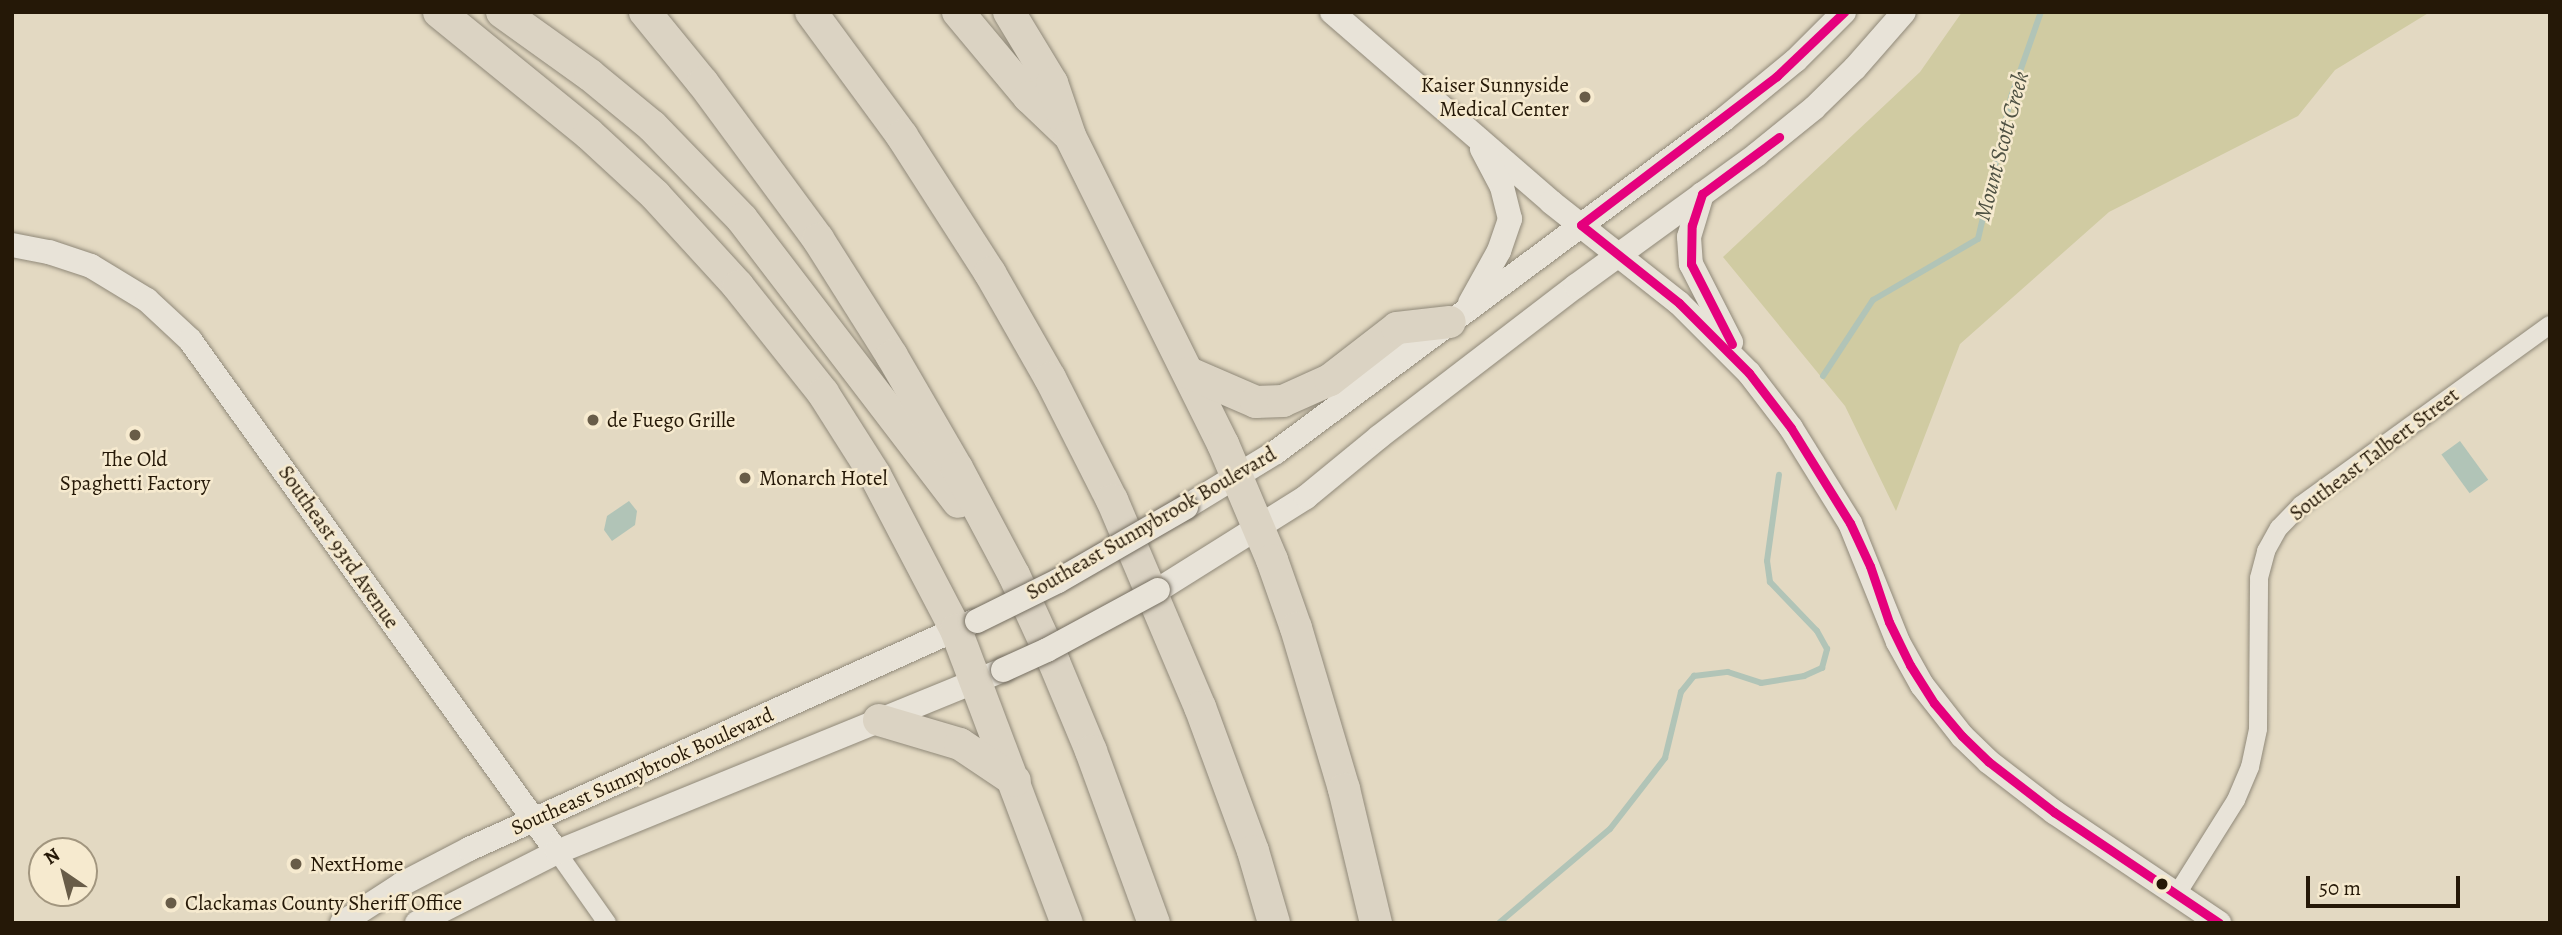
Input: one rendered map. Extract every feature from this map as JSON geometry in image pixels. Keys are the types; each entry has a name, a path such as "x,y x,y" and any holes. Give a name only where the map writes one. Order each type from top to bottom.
{"highway":[{"path":"439,12 599,143 655,195 738,286 823,393 926,567 967,625 990,676 1015,781 1067,923"},
{"path":"502,12 590,75 652,126 743,219 1014,575"},
{"path":"645,12 703,83 818,239 951,456 1014,575 1091,751 1154,923"},
{"path":"811,12 902,136 990,273 1100,475 1200,707 1253,851 1274,923"},
{"path":"958,12 1028,97 1070,136"},
{"path":"1009,12 1052,83 1070,136 1189,373 1259,527 1296,628 1344,789 1376,923"},
{"path":"1189,373 1241,398 1256,402 1283,401 1330,380 1397,328 1458,316"},
{"path":"879,720 960,744 1015,781"}],"main road":[{"path":"1332,12 1581,225 1679,303 1749,373"},
{"name":"Southeast Sunnybrook Boulevard","path":"342,923 437,866 533,819 1058,582 1186,507 1276,452 1581,225 1777,76 1844,12"},
{"name":"Southeast Sunnybrook Boulevard","path":"417,923 557,852 990,676 1100,623 1214,557 1306,497 1379,436 1814,108 1855,68 1904,12"},
{"path":"1458,316 1499,251 1510,219 1502,187 1476,136"},
{"path":"1702,194 1689,237 1691,264 1702,291 1749,373 1816,467 1856,535 1898,642 1922,685 1948,720 1976,750 2020,787 2219,923"},
{"name":"Southeast 93rd Avenue","path":"12,245 49,252 100,271 147,300 190,340 557,852"}],"street":[{"name":"Southeast Talbert Street","path":"2176,894 2236,800 2250,768 2258,729 2259,579 2266,551 2279,527 2301,505 2550,325"},
{"name":"Southeast 93rd Avenue","path":"557,852 607,923"}],"shaded area":[{"path":"1962,12 2430,12 2335,70 2298,116 2109,212 1960,344 1896,511 1845,406 1723,257 1920,72"},
{"path":"2460,441 2488,480 2470,493 2441,455"},
{"path":"629,501 637,511 635,525 612,541 604,530 607,516"}],"waterway":[{"name":"Mount Scott Creek","path":"1823,376 1873,300 1978,239 2011,97 2041,12"},
{"name":"Mount Scott Creek","path":"1499,923 1610,829 1665,758 1681,692 1694,676 1728,672 1761,683 1804,676 1822,668 1827,649 1817,631 1770,582 1767,561 1779,475"}],"transit line":[{"path":"1844,12 1777,76 1581,225 1679,303 1749,373 1791,428 1850,523 1870,566 1889,622 1910,665 1934,703 1962,736 1989,762 2054,812 2219,923"},
{"path":"1732,344 1691,264 1692,225 1702,194 1779,137"}],"place":[{"name":"Kaiser Sunnyside Medical Center","path":"1585,97"},
{"name":"de Fuego Grille","path":"593,420"},
{"name":"The Old Spaghetti Factory","path":"135,435"},
{"name":"Monarch Hotel","path":"745,478"},
{"name":"NextHome","path":"296,864"},
{"name":"Clackamas County Sheriff Office","path":"171,903"}]}
